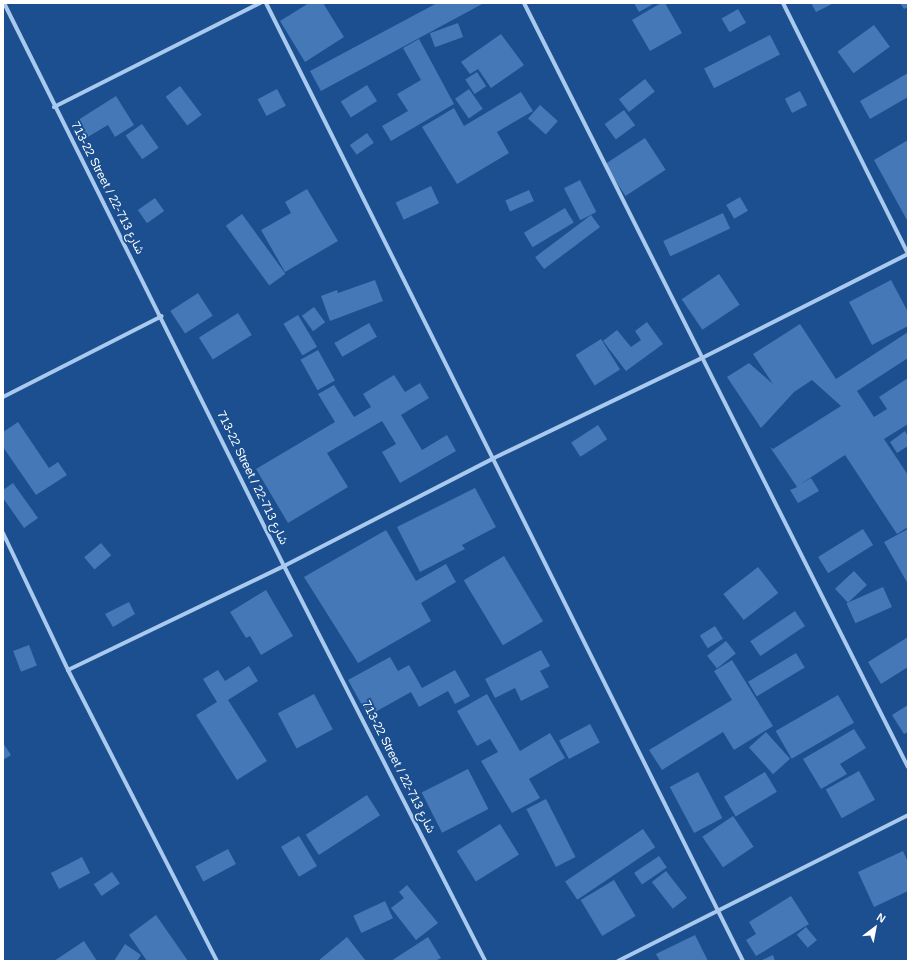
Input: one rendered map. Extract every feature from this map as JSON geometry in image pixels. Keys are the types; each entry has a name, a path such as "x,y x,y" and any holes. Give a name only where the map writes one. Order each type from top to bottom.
{"street":[{"name":"713-22 Street / شارع 713-22","path":"4,3 54,107 162,316 284,566 485,961"},
{"path":"54,107 260,3"},
{"path":"266,3 494,458 743,961"},
{"path":"524,3 908,768"},
{"path":"68,670 284,566 494,458 702,358 908,254 783,3"},
{"path":"3,396 162,316"},
{"path":"3,533 68,670 217,961"},
{"path":"618,961 908,815"}],"building":[{"path":"309,3 323,3 344,37 305,62 280,21"},
{"path":"437,3 484,3 321,91 310,71"},
{"path":"634,3 655,3 639,12"},
{"path":"661,3 665,3 682,33 650,51 632,20"},
{"path":"811,3 834,3 816,12"},
{"path":"900,3 908,3 908,7 904,9"},
{"path":"738,9 746,23 730,32 722,18"},
{"path":"458,23 463,37 435,47 430,33"},
{"path":"874,25 890,47 853,73 838,51"},
{"path":"501,34 524,65 491,88 478,69 470,74 461,62"},
{"path":"770,35 780,55 714,88 704,69"},
{"path":"419,39 454,104 391,141 382,126 408,111 397,94 421,80 403,48"},
{"path":"477,72 486,86 475,94 465,80"},
{"path":"908,73 908,97 870,119 860,101"},
{"path":"645,79 655,92 629,112 619,99"},
{"path":"367,85 377,101 351,118 341,101"},
{"path":"180,86 202,115 187,126 166,97"},
{"path":"277,89 286,106 266,116 258,99"},
{"path":"469,89 483,109 469,118 455,99"},
{"path":"800,91 807,105 792,113 785,99"},
{"path":"521,92 533,111 497,132 509,153 457,184 422,127 454,108 464,126"},
{"path":"116,96 134,125 115,137 108,125 86,138 75,122"},
{"path":"540,105 558,121 546,134 528,118"},
{"path":"624,110 635,125 616,139 605,124"},
{"path":"142,124 159,148 142,159 126,135"},
{"path":"367,133 374,143 357,155 350,145"},
{"path":"645,138 666,170 625,196 605,164"},
{"path":"908,140 908,222 874,160"},
{"path":"580,180 596,212 580,220 564,188"},
{"path":"431,186 439,203 404,220 396,202"},
{"path":"307,189 338,241 285,272 261,230 291,213 285,202"},
{"path":"529,190 534,201 510,212 505,201"},
{"path":"740,197 748,211 734,219 726,205"},
{"path":"155,198 164,211 147,223 138,210"},
{"path":"565,208 574,223 533,247 524,233"},
{"path":"723,213 730,228 670,256 663,241"},
{"path":"242,214 285,274 269,286 226,226"},
{"path":"591,215 600,227 544,269 535,257"},
{"path":"719,274 740,305 702,330 682,299"},
{"path":"375,280 383,301 330,321 321,296 337,290 338,293"},
{"path":"891,280 908,312 908,326 872,345 849,302"},
{"path":"198,293 213,316 185,334 170,311"},
{"path":"314,307 325,322 313,331 302,316"},
{"path":"238,313 252,335 213,359 199,337"},
{"path":"298,315 317,347 302,355 283,324"},
{"path":"647,322 663,344 626,371 603,341 617,330 631,347 641,340 635,331"},
{"path":"369,323 377,337 342,357 334,343"},
{"path":"800,324 836,379 908,332 908,358 857,391 874,417 887,409 879,397 908,378 908,424 884,439 908,475 908,527 897,534 845,455 799,485 811,478 819,491 798,503 790,490 797,487 770,447 773,449 841,406 812,380 794,392 761,428 727,377 749,363 773,384 753,354"},
{"path":"601,339 620,370 595,385 576,355"},
{"path":"318,350 335,381 317,390 301,360"},
{"path":"394,375 405,392 420,383 429,398 401,415 422,450 447,435 456,451 400,483 382,452 396,444 382,421 327,453 348,487 288,523 256,469 335,422 318,394 334,385 354,417 371,407 363,394"},
{"path":"18,422 49,468 58,462 67,475 36,495 3,447 3,432"},
{"path":"598,425 607,439 580,457 571,442"},
{"path":"905,431 908,437 908,446 897,453 890,442"},
{"path":"13,483 38,518 24,528 3,498 3,490"},
{"path":"475,488 496,527 462,545 465,549 420,572 397,527"},
{"path":"863,529 873,545 828,573 818,557"},
{"path":"908,529 908,584 884,542"},
{"path":"386,530 416,581 446,564 456,582 421,603 431,621 358,663 304,577"},
{"path":"101,543 111,555 94,569 84,557"},
{"path":"504,556 543,621 503,645 464,580"},
{"path":"758,567 778,593 744,620 723,594"},
{"path":"854,571 867,585 848,603 835,589"},
{"path":"883,587 892,607 855,623 846,603"},
{"path":"266,590 293,636 261,655 250,636 246,638 230,612"},
{"path":"129,602 135,614 113,627 105,614"},
{"path":"795,611 805,626 760,656 750,641"},
{"path":"715,626 723,639 708,648 700,636"},
{"path":"908,637 908,667 881,684 868,662"},
{"path":"726,641 736,654 717,668 707,656"},
{"path":"29,645 37,666 21,672 13,651"},
{"path":"541,650 550,666 540,671 549,687 521,701 515,688 495,698 485,679"},
{"path":"796,653 805,668 757,696 748,682"},
{"path":"390,657 398,671 409,665 422,688 455,670 470,696 455,704 448,691 419,707 411,692 368,716 348,680"},
{"path":"732,660 773,726 734,750 723,732 662,770 649,750 732,700 714,671"},
{"path":"249,666 258,681 228,700 267,761 237,780 196,715 217,702 203,679 218,670 225,681"},
{"path":"314,694 333,729 297,749 278,713"},
{"path":"487,694 520,751 550,733 565,758 529,779 540,798 512,813 481,761 498,752 490,739 477,746 457,711"},
{"path":"838,695 854,723 792,759 776,731"},
{"path":"908,705 908,732 904,734 892,715"},
{"path":"590,724 600,743 569,759 559,740"},
{"path":"854,729 866,748 840,764 847,774 821,789 803,759"},
{"path":"766,732 790,759 773,774 749,747"},
{"path":"3,743 11,755 3,760"},
{"path":"468,769 488,809 442,833 422,793"},
{"path":"859,771 875,800 842,818 826,789"},
{"path":"698,772 722,818 694,833 670,787"},
{"path":"765,772 777,792 736,816 724,797"},
{"path":"367,795 380,815 319,855 306,835"},
{"path":"546,799 576,857 556,867 526,809"},
{"path":"733,816 754,847 723,867 702,837"},
{"path":"500,824 519,855 476,882 457,851"},
{"path":"643,829 655,847 577,900 565,882"},
{"path":"299,836 317,866 299,877 281,847"},
{"path":"228,849 236,864 203,881 195,866"},
{"path":"903,851 908,862 908,891 874,907 858,872"},
{"path":"659,856 667,868 642,884 634,873"},
{"path":"82,857 90,873 59,889 51,873"},
{"path":"666,871 687,898 673,909 652,882"},
{"path":"112,872 120,884 102,896 94,884"},
{"path":"614,880 636,916 602,936 581,900"},
{"path":"407,885 438,923 416,940 391,908 404,898 399,892"},
{"path":"791,896 809,924 756,956 746,940 756,934 749,922"},
{"path":"385,901 393,918 361,933 353,916"},
{"path":"156,915 188,961 147,961 129,935"},
{"path":"806,927 817,940 808,948 797,935"},
{"path":"695,935 708,961 660,961 656,954"},
{"path":"347,937 366,961 318,961"},
{"path":"428,937 441,958 435,961 391,961"},
{"path":"84,941 97,961 54,961"},
{"path":"125,944 141,955 137,961 114,961"},
{"path":"773,955 775,961 760,961"}]}
